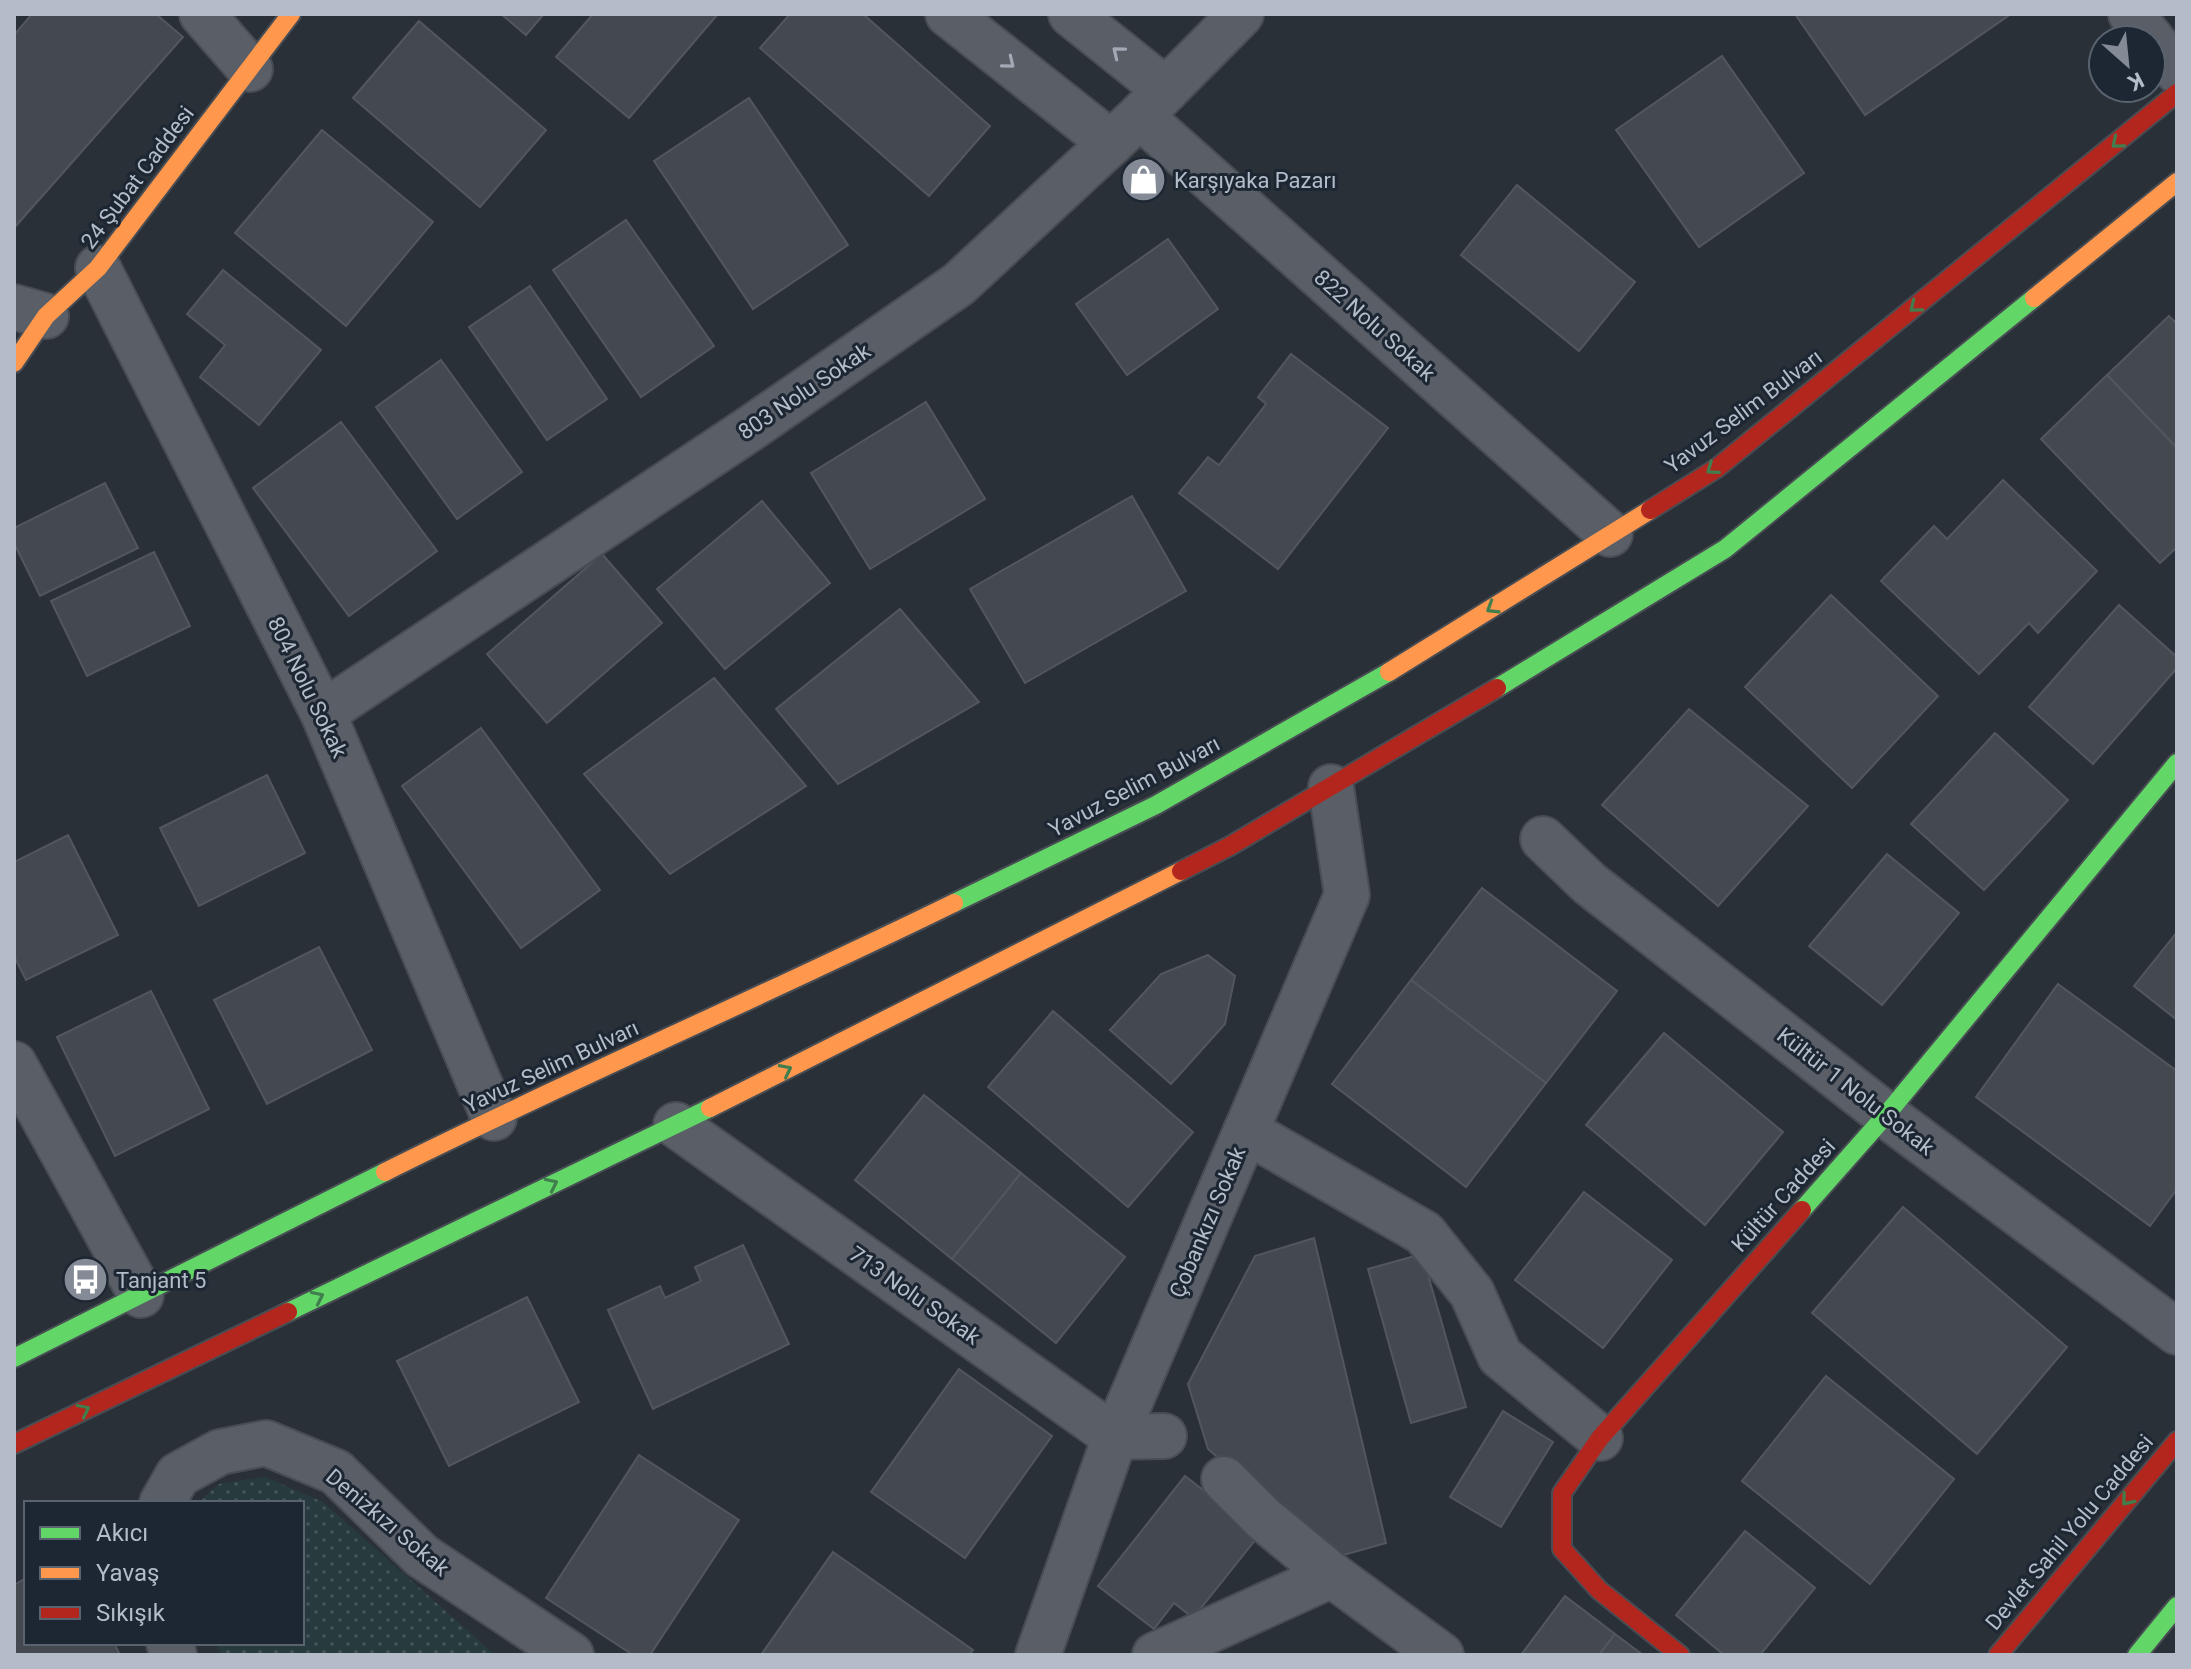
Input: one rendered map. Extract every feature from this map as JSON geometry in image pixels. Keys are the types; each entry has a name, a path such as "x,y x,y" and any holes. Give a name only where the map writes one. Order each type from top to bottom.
{"main road":[{"name":"24 Şubat Caddesi","path":"14,363 30,312 98,268 291,14"},
{"name":"Yavuz Selim Bulvarı","path":"14,1358 494,1118 824,967 1156,805 1406,662 1717,468 2177,93"},
{"path":"14,1444 676,1125 1230,846 1725,549 2177,182"},
{"name":"Kültür Caddesi","path":"1680,1655 1599,1590 1562,1549 1562,1493 1600,1438 1886,1115 2177,763"},
{"name":"Devlet Sahil Yolu Caddesi","path":"1998,1655 2177,1441"},
{"path":"2137,1655 2177,1606"}],"street":[{"path":"202,14 250,69"},
{"path":"948,14 1139,116"},
{"path":"1071,14 1139,116"},
{"name":"803 Nolu Sokak","path":"323,713 751,428 959,284 1139,116 1241,14"},
{"path":"2131,14 2177,71"},
{"name":"822 Nolu Sokak","path":"1139,116 1610,534"},
{"name":"804 Nolu Sokak","path":"98,268 323,713 494,1118"},
{"name":"Çobankızı Sokak","path":"1038,1655 1115,1437 1347,895 1331,787"},
{"name":"Kültür 1 Nolu Sokak","path":"1543,839 1590,884 1886,1115 2177,1332"},
{"path":"14,1064 141,1295"},
{"name":"713 Nolu Sokak","path":"676,1125 1115,1437"},
{"path":"1246,1131 1424,1233 1472,1293 1500,1356 1600,1438"},
{"path":"1115,1437 1164,1436"},
{"name":"Denizkızı Sokak","path":"163,1501 178,1475 220,1452 266,1443 336,1472 422,1556 571,1655"},
{"path":"1224,1479 1264,1519 1332,1575 1441,1655"},
{"path":"1155,1655 1332,1575"}],"green space":[{"path":"265,1477 323,1502 495,1655 222,1655 217,1645 304,1645 304,1501 200,1501 219,1484"}],"building":[{"path":"32,14 156,14 183,37 14,228 14,35"},
{"path":"501,14 544,14 526,35"},
{"path":"593,14 718,14 629,118 556,57"},
{"path":"790,14 863,14 990,126 929,196 760,48"},
{"path":"1795,14 2011,14 1865,115"},
{"path":"419,21 546,130 480,207 353,98"},
{"path":"1722,56 1804,173 1699,247 1616,130"},
{"path":"749,98 848,245 753,309 654,161"},
{"path":"322,130 433,222 346,326 235,233"},
{"path":"1517,185 1635,282 1579,351 1461,255"},
{"path":"626,220 714,346 641,397 553,270"},
{"path":"1168,239 1218,309 1127,375 1076,304"},
{"path":"223,270 321,350 259,425 200,377 225,345 187,314"},
{"path":"530,286 607,399 547,440 469,327"},
{"path":"2169,316 2177,324 2177,448 2107,375"},
{"path":"1291,354 1388,428 1278,569 1179,493 1208,457 1219,465 1266,404 1258,397"},
{"path":"441,360 522,472 457,519 376,407"},
{"path":"2107,375 2177,448 2177,547 2160,563 2041,439"},
{"path":"926,402 985,499 870,569 811,473"},
{"path":"341,422 437,551 349,616 253,488"},
{"path":"2003,480 2097,571 2038,633 2029,623 1979,674 1881,581 1934,526 1947,539"},
{"path":"105,483 138,548 40,596 14,543 14,528"},
{"path":"1132,496 1186,591 1025,683 970,589"},
{"path":"762,501 830,583 725,669 657,589"},
{"path":"154,552 190,626 87,676 51,601"},
{"path":"602,554 662,623 547,723 487,654"},
{"path":"1831,595 1938,696 1852,788 1745,687"},
{"path":"2119,605 2177,657 2177,668 2093,764 2029,707"},
{"path":"900,609 979,702 838,784 776,709"},
{"path":"714,678 806,786 670,874 584,774"},
{"path":"1689,709 1808,806 1718,906 1602,805"},
{"path":"481,728 600,890 521,948 402,786"},
{"path":"1995,733 2068,800 1984,890 1911,824"},
{"path":"267,775 305,853 199,906 160,828"},
{"path":"68,835 118,935 26,980 14,956 14,862"},
{"path":"1887,854 1959,913 1882,1005 1809,946"},
{"path":"1482,888 1617,991 1546,1083 1411,980"},
{"path":"2177,932 2177,1020 2134,986"},
{"path":"319,947 372,1050 267,1104 214,1000"},
{"path":"1208,955 1235,976 1225,1024 1171,1084 1110,1030 1161,974"},
{"path":"1411,980 1546,1083 1466,1187 1332,1084"},
{"path":"2058,984 2177,1071 2177,1189 2150,1226 1976,1097"},
{"path":"151,991 209,1109 115,1156 57,1037"},
{"path":"1053,1011 1193,1132 1128,1207 988,1087"},
{"path":"1664,1033 1783,1132 1705,1225 1586,1125"},
{"path":"924,1095 1021,1173 952,1259 855,1180"},
{"path":"1021,1173 1125,1257 1056,1343 952,1259"},
{"path":"1584,1192 1672,1260 1603,1348 1515,1280"},
{"path":"1903,1207 2067,1347 1977,1454 1812,1313"},
{"path":"1314,1238 1386,1543 1333,1558 1208,1449 1188,1384 1255,1256"},
{"path":"743,1245 789,1344 653,1409 608,1310 660,1286 665,1298 701,1281 695,1267"},
{"path":"1422,1254 1466,1407 1411,1423 1368,1269"},
{"path":"527,1297 579,1402 449,1466 397,1361"},
{"path":"959,1369 1052,1436 965,1558 871,1492"},
{"path":"1826,1376 1954,1479 1870,1584 1742,1481"},
{"path":"1503,1411 1553,1442 1501,1527 1450,1497"},
{"path":"639,1455 739,1520 650,1655 633,1655 546,1598"},
{"path":"1185,1476 1260,1534 1193,1618 1174,1603 1154,1629 1098,1586"},
{"path":"1745,1531 1815,1588 1760,1655 1724,1655 1676,1615"},
{"path":"833,1552 973,1650 969,1655 761,1655"},
{"path":"24,1579 24,1645 115,1645 120,1655 14,1655 14,1585"},
{"path":"1565,1596 1615,1634 1599,1655 1521,1655"},
{"path":"1615,1634 1643,1655 1599,1655"}],"traffic: fast":[{"path":"1497,688 1725,549 2034,298"},
{"path":"954,903 1156,805 1389,672"},
{"path":"1802,1210 1886,1115 2177,763"},
{"path":"288,1312 710,1108"},
{"path":"14,1358 385,1172"},
{"path":"2137,1655 2177,1606"}],"traffic: slow":[{"path":"14,363 46,316 98,268 291,14"},
{"path":"2034,298 2177,182"},
{"path":"1389,672 1650,510"},
{"path":"710,1108 1181,871"},
{"path":"385,1172 954,903"}],"traffic: jam":[{"path":"1650,510 1717,468 2177,93"},
{"path":"1181,871 1230,846 1497,688"},
{"path":"1680,1655 1599,1590 1562,1549 1562,1493 1600,1438 1802,1210"},
{"path":"14,1444 288,1312"},
{"path":"1998,1655 2177,1441"}],"place":[{"name":"Karşıyaka Pazarı","path":"1143,180"},
{"name":"Tanjant 5","path":"85,1280"}]}
